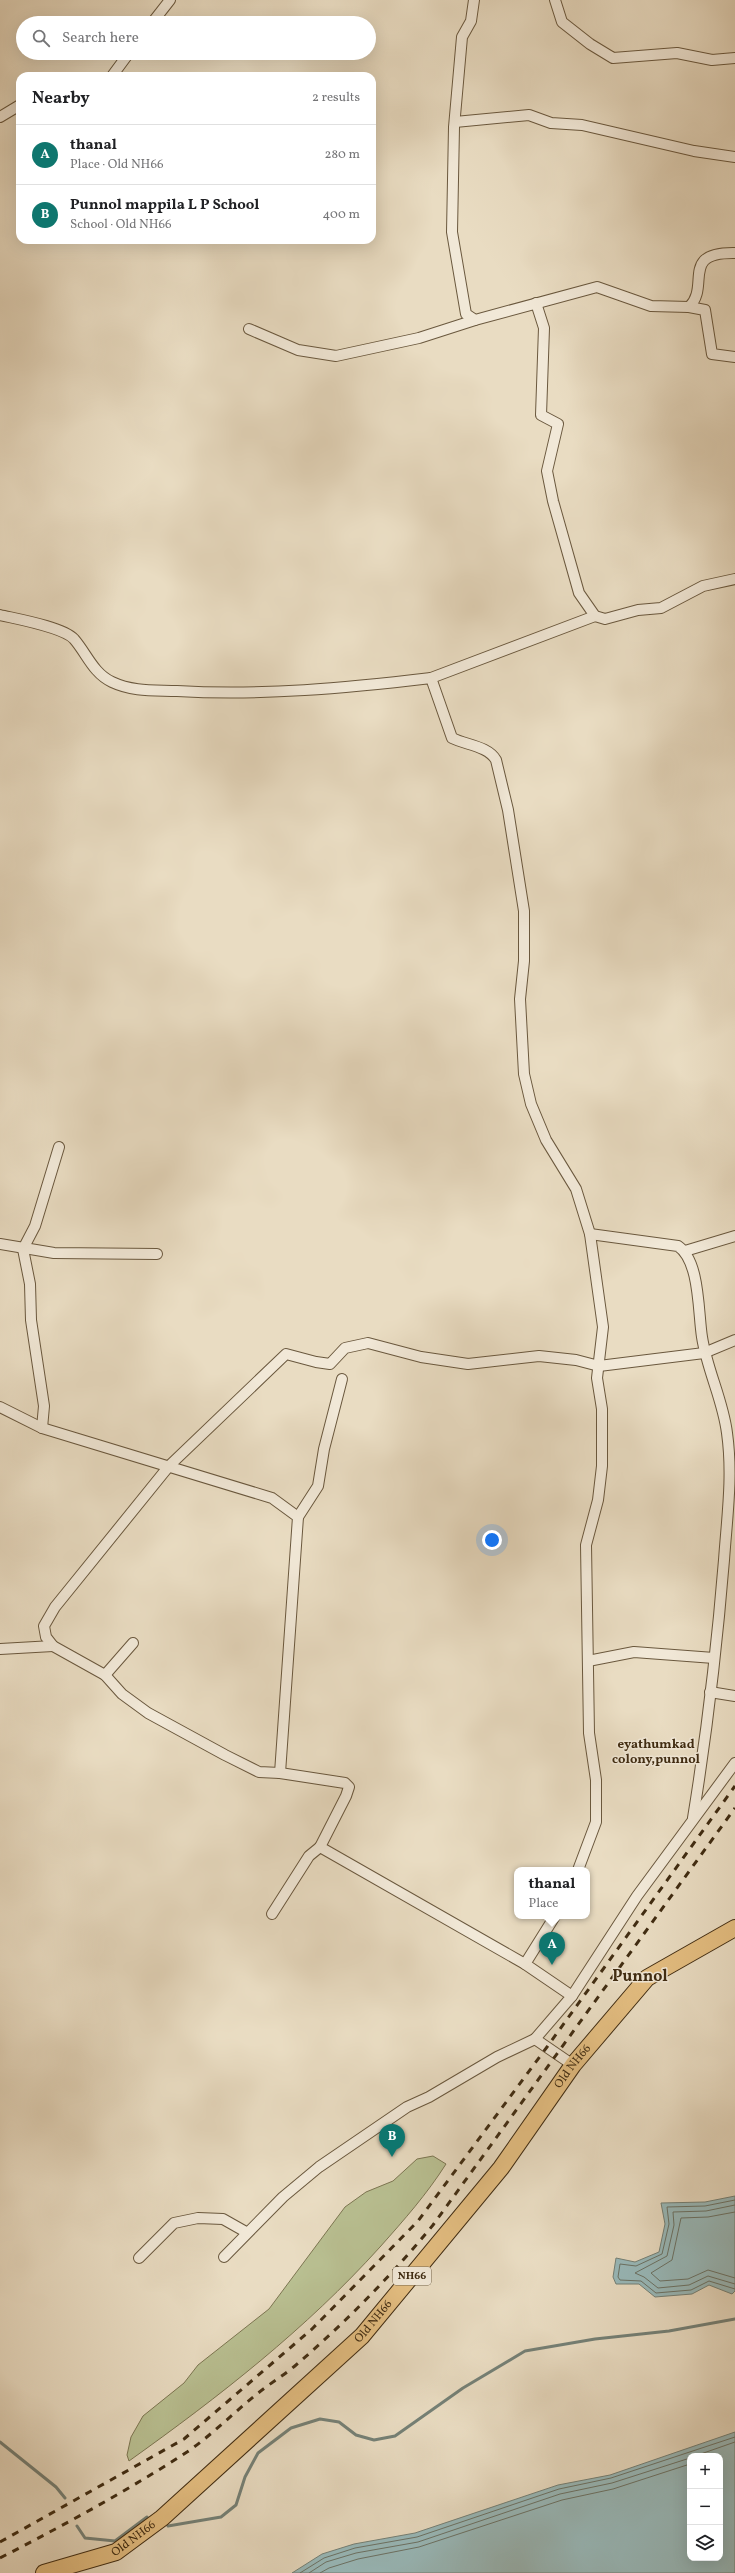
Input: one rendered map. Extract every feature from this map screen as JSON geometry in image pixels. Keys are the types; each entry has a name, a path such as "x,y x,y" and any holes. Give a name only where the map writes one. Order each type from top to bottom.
{"main road":[{"name":"Old NH66","path":"44,2573 116,2552 162,2518 362,2336 501,2168 573,2065 647,1978 735,1928"}],"street":[{"path":"157,16 170,0"},
{"path":"474,0 471,21 462,37 455,122 452,232 466,314 475,320"},
{"path":"555,0 562,22 590,44 613,58 677,54 712,60 735,58"},
{"path":"115,72 124,60"},
{"path":"0,117 16,110"},
{"path":"455,122 529,115 551,123 582,125 694,151 735,157"},
{"path":"690,308 695,302 698,273 705,260 716,253 735,253"},
{"path":"249,329 298,350 336,356 419,338 475,320 597,287 652,306 705,310 712,354 735,357"},
{"path":"536,303 544,328 541,415 558,424 547,471 553,502 579,593 595,616 605,620 638,610 661,608 703,586 735,579"},
{"path":"0,615 49,627 73,638 97,672 112,682 136,690 232,694 334,689 431,678 595,616"},
{"path":"431,678 452,738 465,745 486,750 492,753 496,760 508,810 524,911 524,961 520,999 524,1074 531,1104 546,1140 576,1189 590,1234 603,1327 597,1378 602,1409 602,1466 598,1500 586,1545 589,1733 596,1780 596,1822 579,1867"},
{"path":"42,1428 44,1406 31,1320 30,1284 23,1249 34,1226 58,1147"},
{"path":"590,1234 678,1246 684,1251 697,1288 704,1353 717,1387 727,1433 731,1493 714,1658 693,1818"},
{"path":"684,1251 735,1236"},
{"path":"0,1244 54,1253 157,1254"},
{"path":"272,1914 309,1856 320,1847 349,1787 345,1783 280,1773 259,1772 180,1732 148,1713 122,1694 105,1675 54,1646 46,1637 44,1626 55,1607 169,1466 286,1354 330,1364 345,1348 368,1343 422,1357 468,1364 540,1356 576,1360 599,1366 704,1353 735,1340"},
{"path":"280,1773 298,1517 318,1486 324,1449 342,1379"},
{"path":"0,1407 42,1428 272,1498 298,1517"},
{"path":"105,1675 133,1643"},
{"path":"0,1648 54,1646"},
{"path":"588,1661 634,1652 714,1658"},
{"path":"710,1692 735,1696"},
{"path":"224,2257 246,2232 319,2167 376,2126 497,2057 535,2040 572,1996 637,1896 735,1763"},
{"path":"320,1847 525,1964 572,1996"},
{"path":"525,1964 553,1919"},
{"path":"535,2040 573,2065"},
{"path":"139,2258 174,2223 198,2218 223,2219 246,2232"}],"green space":[{"path":"433,2156 446,2164 439,2175 406,2217 352,2277 292,2334 261,2360 196,2412 129,2461 127,2455 131,2437 143,2416 184,2383 198,2365 269,2309 345,2207 366,2192 393,2181 417,2159"}],"water":[{"path":"735,2196 735,2291 732,2294 709,2285 692,2294 655,2297 639,2284 616,2284 613,2277 616,2258 635,2262 659,2252 665,2224 661,2203 705,2202"},
{"path":"735,2432 735,2573 292,2573 322,2554 354,2544 415,2533 558,2485 610,2475"}],"waterway":[{"path":"168,2526 221,2517 236,2505 245,2477 258,2453 291,2428 320,2419 339,2422 356,2435 374,2440 395,2436 463,2388 525,2351 595,2339 669,2331 735,2319"},
{"path":"0,2442 56,2487 65,2498"},
{"path":"77,2526 85,2538 115,2541 147,2517"}],"railway":[{"path":"0,2542 184,2439 312,2329 418,2221 547,2047 735,1786"},
{"path":"0,2558 95,2507 187,2452 248,2401 296,2365 368,2298 433,2225 735,1808"}],"place":[{"name":"thanal","path":"552,1965"},
{"name":"Punnol mappila L P School","path":"392,2157"}],"district":[{"name":"eyathumkad colony,punnol","path":"656,1752"},
{"name":"Punnol","path":"640,1977"}]}
